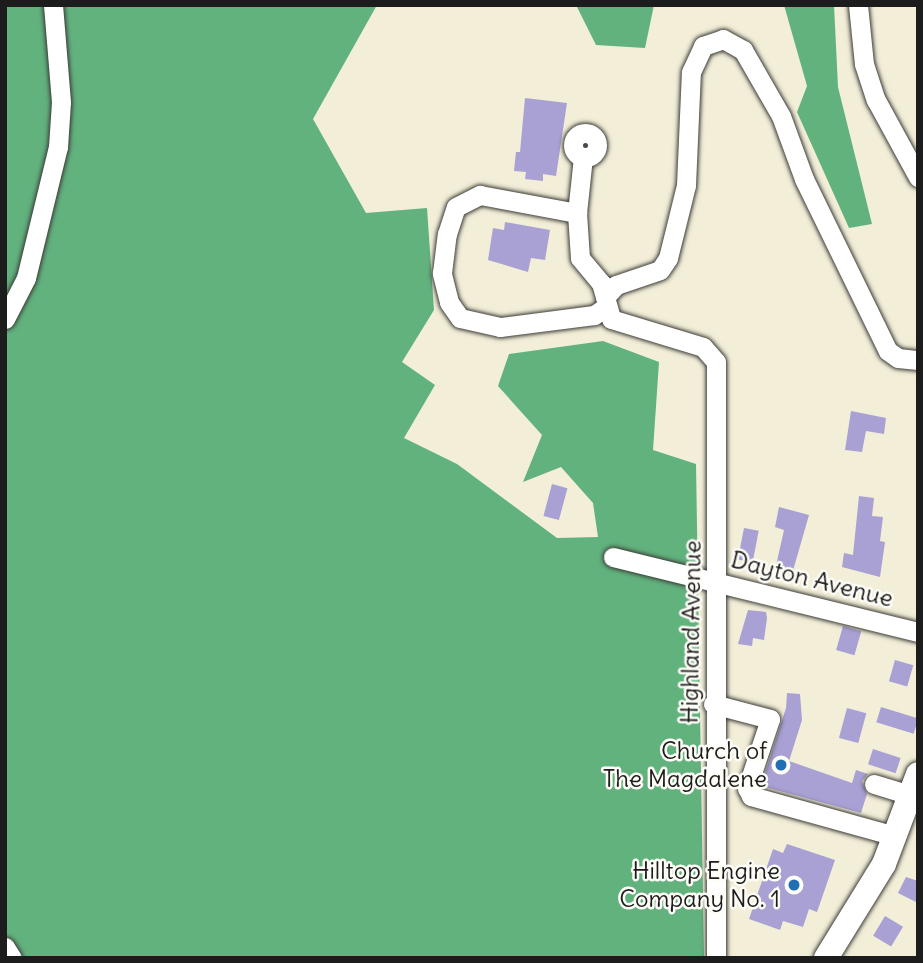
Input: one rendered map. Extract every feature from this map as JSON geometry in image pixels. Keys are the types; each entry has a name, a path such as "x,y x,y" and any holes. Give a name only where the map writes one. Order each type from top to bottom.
{"main road":[{"path":"826,958 863,903 895,836 914,784"}],"street":[{"path":"5,319 26,278 58,147 61,102 53,5"},
{"path":"858,5 864,64 876,100 918,177"},
{"path":"577,213 480,195 461,201 447,234 444,289 460,318 482,327 594,315 617,285 660,270 668,258 686,185 691,72 703,46 723,39 743,50 781,116 804,179 888,351 918,360"},
{"path":"583,157 577,213 580,258 601,283 606,302"},
{"name":"Highland Avenue","path":"606,302 611,319 712,354 719,391 718,580 713,704 716,958"},
{"name":"Dayton Avenue","path":"613,557 718,580 918,632"},
{"path":"713,704 770,719 747,793"},
{"path":"874,784 914,784"},
{"path":"714,785 895,836"},
{"path":"5,947 12,958"}],"green space":[{"path":"5,5 377,5 313,119 366,213 427,208 434,310 402,362 435,385 404,438 457,464 557,538 598,537 593,503 561,467 523,482 542,435 498,386 509,354 603,341 659,362 653,450 696,464 704,958 5,958"},
{"path":"576,5 654,5 645,48 596,45"},
{"path":"784,5 834,5 838,87 872,224 849,228 797,112 807,86"}],"building":[{"path":"525,98 567,103 556,176 543,174 543,181 525,179 526,172 514,171 516,152 520,152"},
{"path":"505,222 550,230 545,260 531,258 528,272 488,260 493,228 504,230"},
{"path":"851,411 886,418 884,434 866,431 862,452 845,450"},
{"path":"552,484 567,488 559,520 543,516"},
{"path":"859,496 874,498 872,516 883,517 880,541 885,542 880,577 842,567 844,553 853,555"},
{"path":"779,507 809,515 792,574 775,570 784,530 775,527"},
{"path":"744,528 759,531 753,562 738,559"},
{"path":"748,610 766,612 767,618 764,640 753,638 752,646 738,644"},
{"path":"843,626 861,631 854,655 836,650"},
{"path":"895,660 913,665 907,686 889,681"},
{"name":"Church of The Magdalene","path":"787,693 800,694 802,720 789,761 852,783 856,770 868,774 862,781 867,794 861,813 761,786 786,708"},
{"path":"881,707 918,718 914,734 876,722"},
{"path":"847,708 866,713 858,743 839,738"},
{"path":"873,749 901,758 896,773 868,764"},
{"name":"Hilltop Engine Company No. 1","path":"787,844 835,860 817,912 809,909 803,927 783,921 780,930 749,919 773,849 783,853"},
{"path":"906,877 918,881 918,903 898,893"},
{"path":"885,916 903,927 891,947 873,936"}],"place":[{"name":"Church of The Magdalene","path":"781,765"},
{"name":"Hilltop Engine Company No. 1","path":"794,885"}]}
